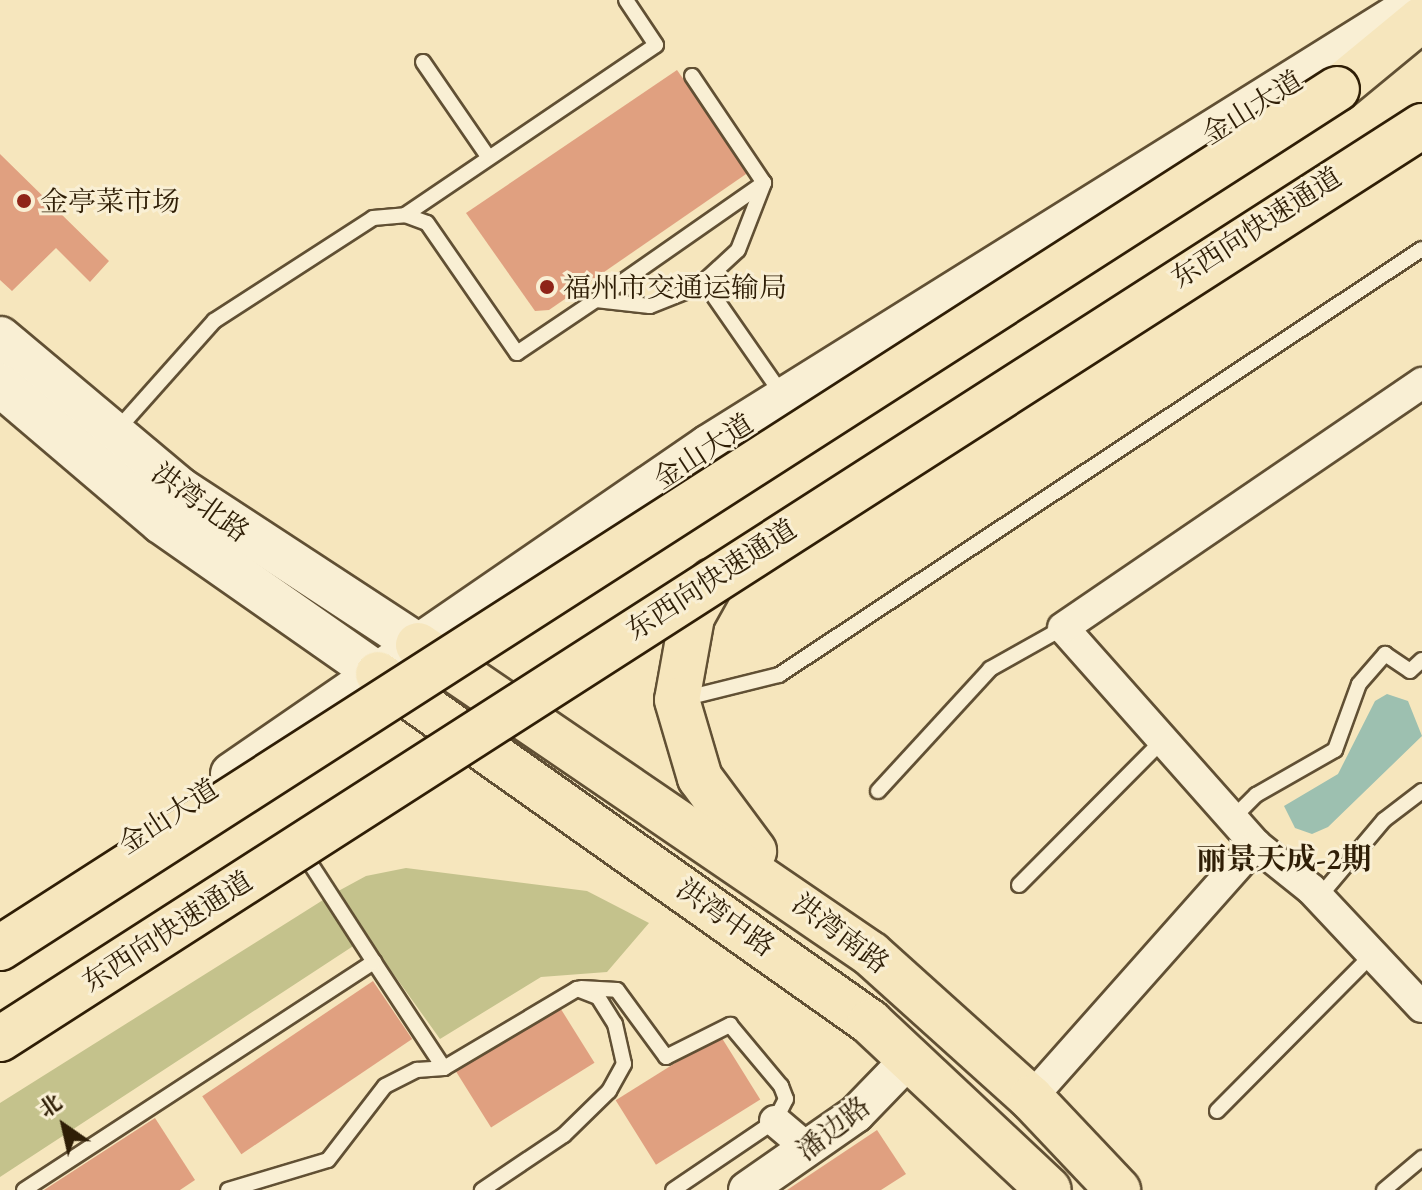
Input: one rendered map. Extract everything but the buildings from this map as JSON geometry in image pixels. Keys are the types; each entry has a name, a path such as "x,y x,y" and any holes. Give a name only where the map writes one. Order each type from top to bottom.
{"main road":[{"name":"金山大道","path":"0,925 785,398 1422,2"},
{"path":"1337,89 1422,19"},
{"path":"0,948 1422,37"},
{"path":"0,1039 187,941 310,863 530,718 712,581 1422,121"},
{"name":"东西向快速通道","path":"0,1039 1422,121"},
{"name":"洪湾北路","path":"0,338 100,450 253,592 378,674"},
{"name":"洪湾北路","path":"0,385 418,645"},
{"path":"712,581 692,617 677,700 700,778 798,900"},
{"name":"洪湾南路","path":"418,645 798,900 938,1010 1031,1098 1118,1190"},
{"name":"洪湾中路","path":"378,674 481,750 764,944 911,1057 1049,1190"}],"street":[{"path":"1422,383 1063,628 1256,845 1319,897 1422,1007"},
{"path":"1031,1098 1256,845"},
{"name":"潘边路","path":"747,1190 856,1114 911,1057"},
{"path":"775,1121 808,1149"}],"lane":[{"path":"100,450 214,321 360,224 405,215 656,45 626,0"},
{"path":"423,62 489,158"},
{"path":"692,76 764,183"},
{"path":"405,215 435,233 517,353 764,183"},
{"path":"596,300 650,306 704,282 738,250 764,183"},
{"path":"677,700 779,675 1422,249"},
{"path":"704,282 785,398"},
{"path":"878,791 990,669 1063,628"},
{"path":"1233,818 1256,795 1335,750 1359,684 1385,654 1410,671 1422,660"},
{"path":"1019,885 1163,740"},
{"path":"1319,897 1384,820 1422,791"},
{"path":"310,863 444,1068"},
{"path":"1217,1111 1372,955"},
{"path":"24,1190 374,962"},
{"path":"228,1190 328,1160 385,1086 417,1070 444,1068 577,989 601,984 617,990 666,1057 717,1026 740,1031 781,1086 786,1099 775,1121 673,1190"},
{"path":"482,1190 581,1121 624,1064 608,1009 577,989"},
{"path":"1384,1190 1422,1158"}],"shaded area":[{"path":"1387,694 1408,701 1422,736 1328,827 1312,834 1295,828 1284,806 1338,774 1375,701"},
{"path":"406,868 587,891 649,923 607,972 541,977 440,1039 367,937 0,1177 0,1103 331,895 366,876"}],"place":[{"name":"金亭菜市场","path":"24,201"},
{"name":"福州市交通运输局","path":"547,287"}],"district":[{"name":"丽景天成-2期","path":"1284,859"}]}
